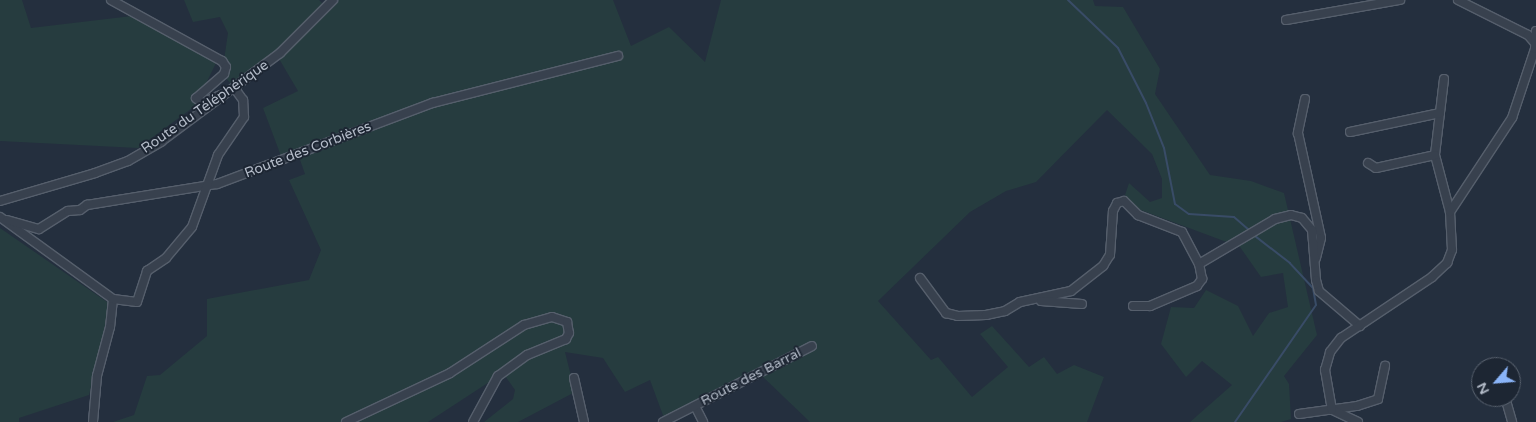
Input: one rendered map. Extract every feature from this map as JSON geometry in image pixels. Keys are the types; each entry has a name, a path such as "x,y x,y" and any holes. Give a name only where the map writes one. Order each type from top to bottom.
{"street":[{"path":"111,0 222,61 226,67 224,74 196,98 202,102 225,96"},
{"name":"Route du Téléphérique","path":"0,201 36,193 128,161 162,141 235,89 298,38 333,0"},
{"path":"1286,20 1400,0"},
{"path":"1458,0 1528,35 1535,42"},
{"path":"1450,212 1512,118 1535,42 1536,31"},
{"name":"Route des Corbières","path":"4,218 39,229 68,211 87,205 217,184 433,103 618,56"},
{"path":"1332,410 1325,370 1327,358 1335,344 1447,263 1452,250 1450,212 1436,155 1444,79"},
{"path":"4,218 112,299 132,304 139,300 147,271 166,258 192,227 204,185 218,155 244,117 243,100 235,89"},
{"path":"1305,99 1298,134 1321,238 1315,260"},
{"path":"1350,132 1440,113"},
{"path":"1368,163 1376,168 1436,155"},
{"path":"920,278 938,305 946,313 958,316 1005,311 1020,302 1072,291 1103,266 1110,255 1113,211 1117,203 1124,201 1138,214 1182,232 1199,264 1202,279 1197,286 1150,306 1133,306"},
{"path":"1199,264 1275,220 1291,215 1302,218 1310,225 1320,292 1360,326"},
{"path":"93,422 97,376 110,327 112,299"},
{"path":"1033,300 1082,304"},
{"path":"346,422 450,374 524,324 552,317 567,322 569,332 566,339 527,355 498,376 473,422"},
{"name":"Route des Barral","path":"663,422 812,346"},
{"path":"1299,414 1332,410 1378,399 1385,366"},
{"path":"574,378 584,422"},
{"path":"695,406 703,422"},
{"path":"1508,407 1512,422"},
{"path":"1332,410 1358,422"}],"green space":[{"path":"0,0 22,0 31,28 132,16 217,61 195,106 138,148 0,141"},
{"path":"184,0 319,0 323,4 331,0 613,0 631,46 669,27 705,62 721,0 1093,0 1095,6 1123,7 1160,69 1155,94 1210,175 1251,181 1284,193 1317,335 1284,376 1289,384 1291,419 1281,422 1190,422 1232,385 1202,361 1186,377 1161,344 1171,307 1194,308 1206,290 1238,306 1253,336 1269,313 1288,307 1283,273 1261,277 1240,247 1138,209 1125,195 1129,183 1150,202 1162,198 1162,179 1152,154 1107,110 1036,182 1006,191 970,212 878,301 931,360 938,357 972,397 1008,367 980,334 992,326 1029,367 1044,357 1057,374 1074,365 1104,377 1087,422 810,422 760,374 664,418 650,380 625,392 603,358 565,352 575,392 518,422 484,422 513,399 515,390 503,373 428,422 113,422 134,415 147,376 160,375 207,336 207,299 309,280 321,250 289,180 305,174 299,157 281,156 263,108 298,91 275,52 239,92 222,74 228,33 220,17 193,22"},
{"path":"0,228 110,304 89,395 19,418 19,422 0,422"}],"waterway":[{"path":"1068,0 1118,48 1146,103 1164,148 1175,204 1189,214 1234,217 1250,231"},
{"path":"1235,422 1316,305 1313,288 1290,263 1255,236"}]}
